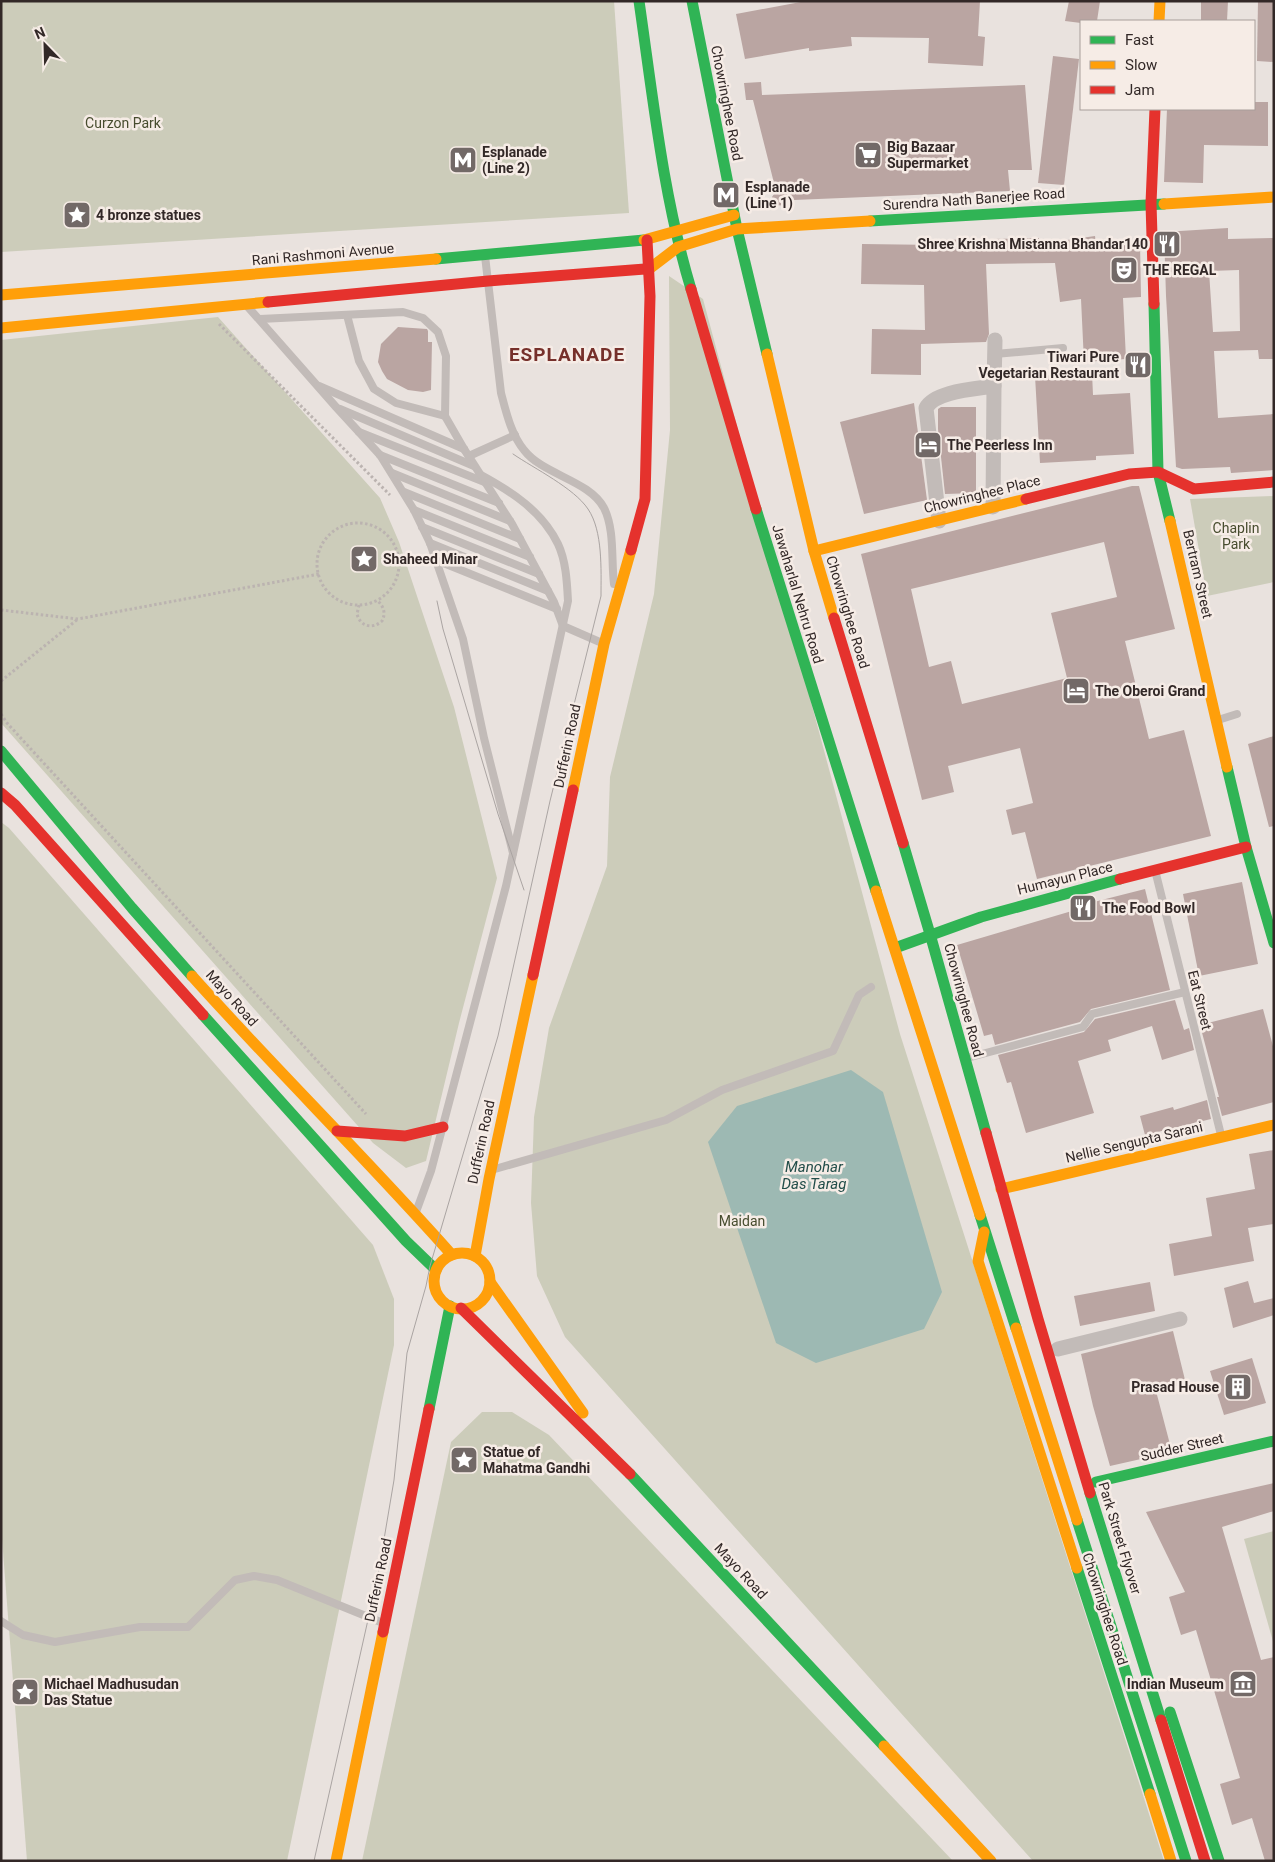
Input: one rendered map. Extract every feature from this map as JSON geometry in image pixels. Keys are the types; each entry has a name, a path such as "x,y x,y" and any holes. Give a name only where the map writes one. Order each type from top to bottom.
{"main road":[{"path":"1,328 247,290 488,281 649,269 678,247 665,180 639,1"},
{"name":"Chowringhee Road","path":"692,1 737,230 814,551 930,934 1010,1222"},
{"path":"1159,20 1160,1"},
{"name":"Bertram Street","path":"1155,110 1151,203 1158,472 1246,847 1274,943"},
{"name":"Surendra Nath Banerjee Road","path":"678,247 737,230 1151,203 1274,197"},
{"name":"Rani Rashmoni Avenue","path":"1,295 247,290 485,255 647,240 734,216"},
{"name":"Dufferin Road","path":"475,1256 491,1170 604,644 645,500 650,306 647,240"},
{"name":"Jawaharlal Nehru Road","path":"678,247 772,564 895,948"},
{"path":"1158,472 1194,489 1274,482"},
{"name":"Chowringhee Place","path":"814,551 1129,474 1158,472"},
{"name":"Mayo Road","path":"1,751 132,908 236,1025 416,1214 452,1255"},
{"path":"1,794 15,805 406,1241 436,1270"},
{"name":"Humayun Place","path":"895,948 930,934 1010,908 1246,847"},
{"path":"895,948 1186,1861"},
{"name":"Nellie Sengupta Sarani","path":"1001,1189 1274,1125"},
{"path":"337,1131 405,1136 443,1127"},
{"path":"1010,1222 1027,1243 1096,1482 1218,1861"},
{"name":"Park Street Flyover","path":"1010,1222 1102,1530 1205,1861"},
{"name":"Chowringhee Road","path":"984,1232 978,1260 1171,1861"},
{"path":"490,1282 485,1297 480,1302 473,1306 455,1307 438,1295 434,1280 436,1270 445,1259 452,1255 467,1254 475,1256 486,1266 490,1282 612,1454"},
{"name":"Dufferin Road","path":"336,1861 385,1624 455,1307"},
{"name":"Mayo Road","path":"455,1307 612,1454 991,1861"},
{"name":"Sudder Street","path":"1096,1482 1274,1440"}],"street":[{"path":"993,507 995,347"},
{"path":"939,521 926,408 929,403 942,396 994,386"},
{"path":"1058,1349 1180,1319"}],"lane":[{"path":"485,255 501,393 507,415 515,435 524,450 535,461 585,490 598,500 604,508 609,529 611,565 616,600"},
{"path":"247,290 260,319 380,455 404,492 422,526 430,543 464,639 484,738 513,854"},
{"path":"260,319 403,312 423,318 438,332 446,356 445,416 466,453 510,521 548,591 564,626 604,644"},
{"path":"346,315 358,361 374,389 396,403 445,416"},
{"path":"995,347 1063,348"},
{"path":"317,385 466,453 515,435"},
{"path":"336,407 475,466"},
{"path":"358,431 487,483"},
{"path":"380,455 499,503"},
{"path":"392,473 510,521"},
{"path":"416,1214 431,1171 443,1127 513,854 568,601 566,574 558,544 537,513 514,493 481,475"},
{"path":"404,492 520,539"},
{"path":"414,510 530,557"},
{"path":"422,526 539,574"},
{"path":"430,543 548,591"},
{"path":"436,560 557,609"},
{"path":"1216,720 1237,714"},
{"name":"Eat Street","path":"1155,870 1222,1136"},
{"path":"491,1170 666,1120 722,1090 833,1051 859,995 871,987"},
{"path":"965,1058 1083,1027 1092,1014 1185,992"},
{"path":"1,1621 23,1635 55,1642 140,1627 188,1627 234,1580 254,1576 277,1580 385,1624"}],"path":[{"path":"217,322 393,498"},
{"path":"362,523 384,532 395,545 399,560 399,572 387,593 377,600 360,605 346,603 333,597 324,587 319,574 318,561 320,549 327,538 337,529 362,523"},
{"path":"1,610 78,619 319,574"},
{"path":"360,605 357,614 360,622 374,626 382,621 385,612 377,600"},
{"path":"1,680 78,619"},
{"path":"1,714 368,1117"}],"green space":[{"name":"Curzon Park","path":"1,1 614,1 629,213 1,252"},
{"name":"Maidan","path":"669,276 703,299 900,1034 1164,1861 1033,1861 565,1337 537,1276 531,1203 534,1117 549,1028 607,866 610,777 654,594 670,430"},
{"path":"218,317 380,498 399,542 454,707 497,878 459,1023 426,1161 406,1168 373,1143 1,723 1,340"},
{"name":"Chaplin Park","path":"1274,496 1274,582 1207,596 1190,499"},
{"path":"1,822 9,828 373,1245 394,1299 394,1345 287,1861 27,1861 1,1526"},
{"path":"482,1412 512,1412 549,1435 953,1861 362,1861 451,1442"},
{"path":"1274,1531 1274,1645 1244,1539"}],"water":[{"name":"Manohar Das Tarag","path":"851,1070 883,1092 942,1292 924,1329 816,1363 776,1343 708,1142 737,1106"}],"building":[{"path":"806,1 980,1 978,36 985,37 983,66 928,63 929,38 851,37 852,46 809,51 809,48 745,59 736,14"},
{"path":"1069,1 1100,1 1097,20 1080,20 1080,23 1065,21"},
{"path":"1201,1 1228,1 1227,20 1201,20"},
{"path":"1258,1 1274,1 1274,62 1257,61"},
{"path":"1053,56 1079,59 1064,185 1038,183"},
{"path":"761,82 762,95 1025,85 1032,170 1008,170 1010,191 794,200 790,206 775,205 772,197 776,191 753,100 746,100 744,83"},
{"path":"1255,102 1268,102 1268,146 1204,145 1203,183 1164,182 1167,110 1255,110"},
{"path":"1228,228 1228,239 1274,238 1274,359 1259,359 1258,350 1214,351 1218,418 1274,414 1274,470 1231,473 1230,467 1182,469 1176,467 1164,232","holes":["1239,270 1240,331 1213,332 1209,271"]},
{"path":"1095,236 1096,244 1140,242 1141,297 1123,298 1126,359 1084,362 1081,299 1060,302 1055,263 986,264 989,334 986,342 921,344 921,375 871,374 872,329 925,330 924,285 861,284 862,244 938,245 938,240 1039,238 1039,244"},
{"path":"398,327 427,329 428,342 432,342 431,390 423,392 408,390 387,379 382,371 378,362 381,344"},
{"path":"1092,373 1093,395 1130,393 1134,454 1096,456 1096,460 1040,463 1035,376"},
{"path":"914,403 927,500 864,514 840,422"},
{"path":"941,407 976,407 976,493 945,494 938,429 938,409"},
{"name":"The Oberoi Grand","path":"1132,486 1139,486 1175,629 1125,641 1149,739 1184,730 1211,836 1037,879 1025,832 1012,835 1006,810 1033,803 1020,748 948,766 954,792 922,800 861,554","holes":["1104,542 1117,597 1051,613 1067,678 962,704 951,661 929,667 911,589"]},
{"path":"1274,736 1274,826 1269,827 1248,744"},
{"path":"1242,882 1258,964 1199,976 1183,894"},
{"path":"1145,889 1170,990 1091,1009 1080,1022 995,1045 992,1034 984,1036 957,945 1082,908 1082,905"},
{"path":"1175,1000 1184,1030 1189,1028 1194,1050 1162,1060 1152,1026 1108,1040 1111,1051 1078,1061 1094,1113 1026,1133 1011,1082 1007,1083 998,1055 1084,1032 1095,1019"},
{"path":"1263,1009 1274,1050 1274,1102 1222,1116 1217,1097 1219,1097 1200,1025"},
{"path":"1207,1100 1211,1119 1145,1135 1140,1116 1173,1107 1174,1110"},
{"path":"1274,1150 1274,1224 1248,1228 1254,1261 1174,1276 1169,1244 1212,1236 1206,1198 1255,1189 1249,1154"},
{"path":"1248,1281 1254,1303 1274,1298 1274,1315 1233,1328 1224,1288"},
{"path":"1150,1282 1155,1311 1080,1326 1074,1296"},
{"path":"1173,1331 1186,1384 1156,1391 1172,1452 1110,1466 1081,1354"},
{"name":"Prasad House","path":"1252,1358 1266,1403 1224,1415 1210,1371"},
{"name":"Indian Museum","path":"1274,1483 1274,1511 1222,1527 1261,1660 1274,1657 1274,1861 1265,1861 1252,1818 1232,1825 1220,1784 1240,1778 1196,1630 1181,1635 1169,1597 1185,1592 1146,1512"}],"tram line":[{"path":"314,1861 378,1575 394,1480 407,1353 430,1266 498,1036 550,801 601,596 599,539 593,518 588,509 582,501 564,486 513,454"},
{"path":"437,601 443,629 498,814 524,890"}],"traffic: fast":[{"path":"639,1 666,183 681,254 691,289"},
{"path":"692,1 737,229 767,354"},
{"path":"870,221 1164,204"},
{"path":"436,259 644,240"},
{"path":"1154,304 1158,472 1170,521"},
{"path":"756,509 876,891"},
{"path":"1,751 132,908 192,976"},
{"path":"1227,767 1246,847 1274,943"},
{"path":"903,843 986,1133"},
{"path":"895,948 981,917 1120,879"},
{"path":"203,1015 406,1241 436,1270"},
{"path":"980,1215 1016,1328"},
{"path":"429,1409 450,1306"},
{"path":"1096,1482 1274,1441"},
{"path":"630,1474 884,1746"},
{"path":"1090,1493 1161,1720"},
{"path":"1077,1520 1186,1861"},
{"path":"1077,1568 1150,1794"},
{"path":"1170,1712 1219,1861"}],"traffic: slow":[{"path":"1159,20 1160,1"},
{"path":"1164,204 1274,197"},
{"path":"644,240 734,215"},
{"path":"645,269 649,269 678,247 737,229 870,221"},
{"path":"1,295 436,259"},
{"path":"1,328 268,302"},
{"path":"767,354 814,551 834,618"},
{"path":"814,551 1026,499"},
{"path":"1170,521 1227,767"},
{"path":"573,790 604,644 631,550"},
{"path":"876,891 980,1215"},
{"path":"475,1256 489,1179 533,975"},
{"path":"192,976 452,1255"},
{"path":"1001,1189 1274,1125"},
{"path":"984,1232 978,1261 1077,1568"},
{"path":"462,1253 473,1255 482,1261 488,1270 490,1281 488,1292 482,1301 473,1307 462,1309 451,1307 442,1301 436,1292 434,1281 436,1270 442,1261 451,1255 462,1253"},
{"path":"490,1282 583,1413"},
{"path":"1016,1328 1077,1520"},
{"path":"336,1861 383,1632"},
{"path":"884,1746 991,1861"},
{"path":"1150,1794 1171,1861"}],"traffic: jam":[{"path":"1154,304 1151,203 1155,110"},
{"path":"631,550 645,499 650,296 647,240"},
{"path":"268,302 488,281 645,269"},
{"path":"691,289 756,509"},
{"path":"1026,499 1129,474 1158,472 1194,489 1274,482"},
{"path":"834,618 903,843"},
{"path":"533,975 573,790"},
{"path":"1,793 15,805 203,1015"},
{"path":"1120,879 1246,847"},
{"path":"337,1131 405,1136 443,1127"},
{"path":"986,1133 1038,1319 1090,1493"},
{"path":"461,1308 630,1474"},
{"path":"383,1632 429,1409"},
{"path":"1161,1720 1205,1861"}],"place":[{"name":"Big Bazaar Supermarket","path":"868,155"},
{"name":"Esplanade (Line 2)","path":"463,160"},
{"name":"Esplanade (Line 1)","path":"726,195"},
{"name":"4 bronze statues","path":"77,215"},
{"name":"Shree Krishna Mistanna Bhandar140","path":"1167,244"},
{"name":"THE REGAL","path":"1124,270"},
{"name":"Tiwari Pure Vegetarian Restaurant","path":"1138,365"},
{"name":"The Peerless Inn","path":"928,445"},
{"name":"Shaheed Minar","path":"364,559"},
{"name":"The Oberoi Grand","path":"1076,691"},
{"name":"The Food Bowl","path":"1083,908"},
{"name":"Prasad House","path":"1238,1387"},
{"name":"Statue of Mahatma Gandhi","path":"464,1460"},
{"name":"Indian Museum","path":"1243,1684"},
{"name":"Michael Madhusudan Das Statue","path":"25,1692"}],"district":[{"name":"ESPLANADE","path":"567,354"}]}
